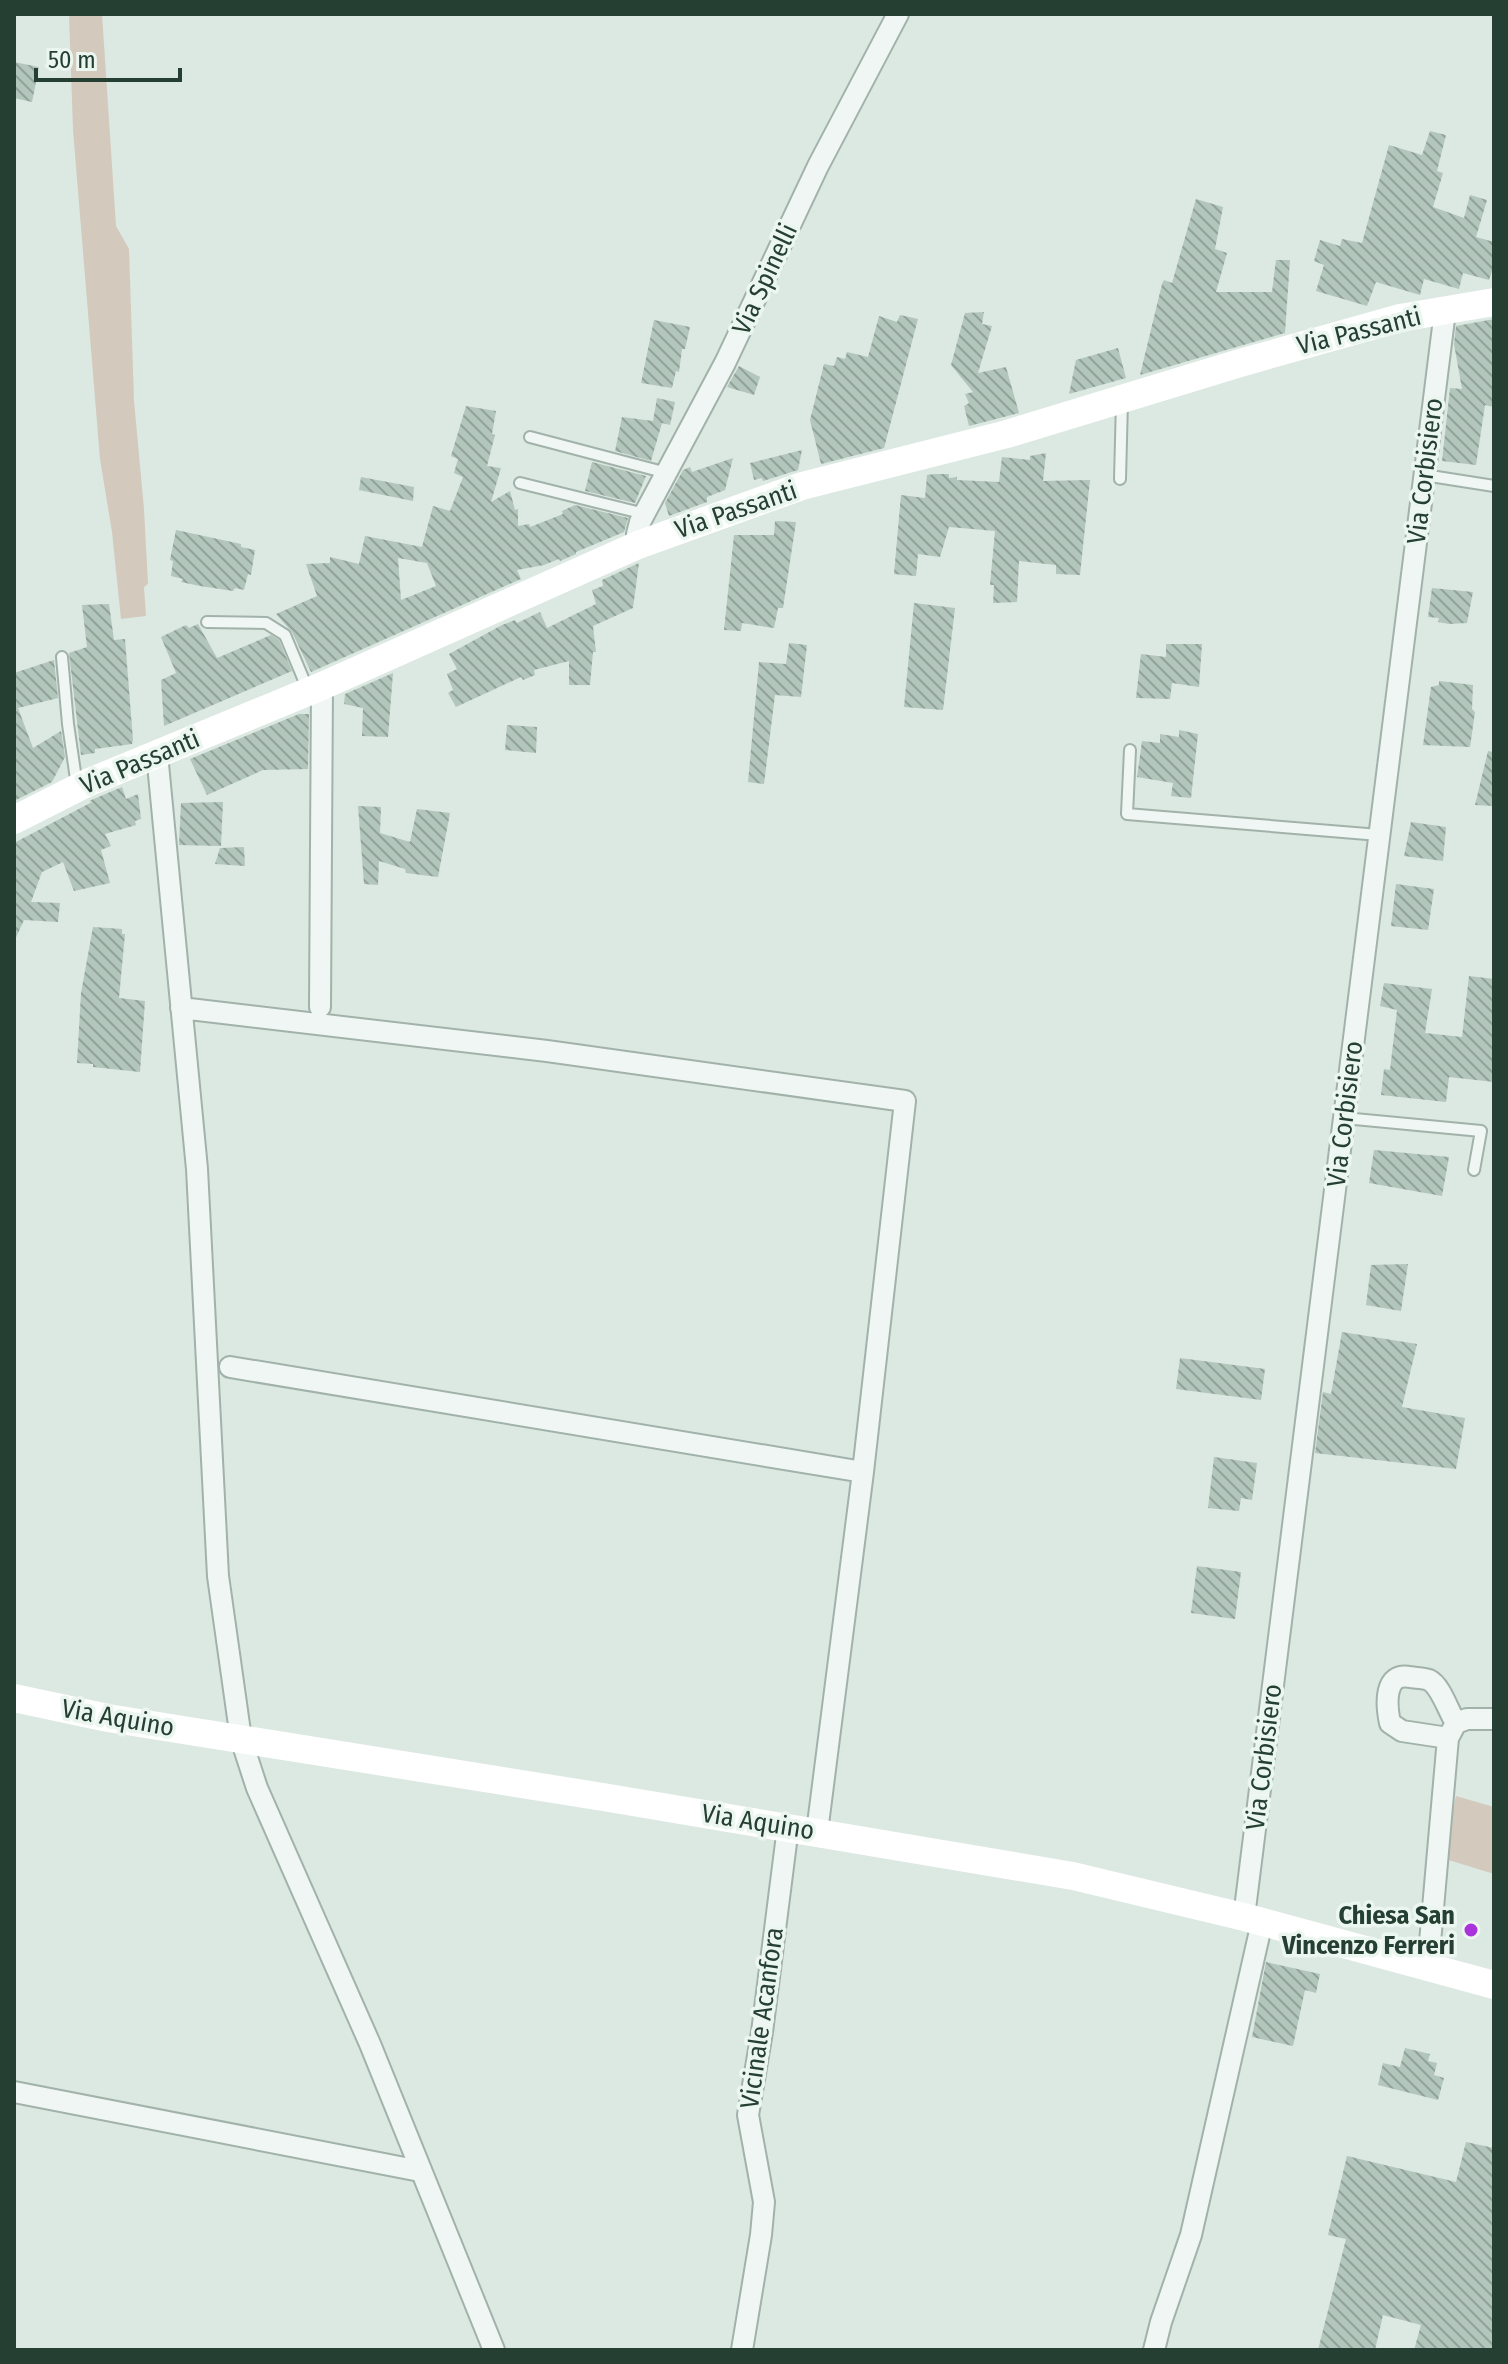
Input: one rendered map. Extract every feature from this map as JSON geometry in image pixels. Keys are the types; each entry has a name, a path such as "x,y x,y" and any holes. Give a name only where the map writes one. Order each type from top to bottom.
{"street":[{"name":"Via Spinelli","path":"638,545 637,534 645,514 725,363 818,166 898,14"},
{"name":"Via Passanti","path":"14,820 77,788 316,689 638,545 802,486 1007,434 1400,318 1494,302"},
{"name":"Via Corbisiero","path":"1154,2350 1191,2235 1253,1920 1344,1118 1445,311"},
{"path":"316,689 320,1007"},
{"path":"157,754 197,1169 218,1576 241,1739 257,1788 370,2044 494,2350"},
{"path":"181,1008 547,1051 905,1101 863,1472 817,1832"},
{"path":"230,1367 863,1472"},
{"name":"Via Aquino","path":"14,1698 108,1718 1073,1876 1428,1965 1494,1985"},
{"path":"1428,1965 1452,1730 1467,1719 1494,1719"},
{"name":"Vicinale Acanfora","path":"742,2350 764,2202 748,2115 762,2032 788,1827"},
{"path":"14,2092 420,2171"}],"lane":[{"path":"1120,479 1122,399"},
{"path":"530,437 667,473"},
{"path":"1424,475 1494,486"},
{"path":"520,483 645,514"},
{"path":"207,622 266,623 285,635 316,689"},
{"path":"62,657 77,788"},
{"path":"1130,750 1127,814 1379,835"},
{"path":"1344,1118 1481,1131 1474,1170"}],"shaded area":[{"path":"69,14 102,14 116,226 129,249 134,401 148,584 144,587 146,616 121,619 100,459 73,130"},
{"path":"1456,1796 1494,1807 1494,1874 1442,1858"}],"building":[{"path":"14,62 39,67 32,102 14,98"},
{"path":"1430,131 1446,135 1437,171 1443,173 1433,207 1464,218 1470,195 1487,200 1476,237 1494,242 1494,265 1489,280 1463,273 1459,289 1424,279 1420,295 1376,282 1367,306 1316,291 1324,265 1314,261 1320,240 1340,246 1342,239 1362,243 1389,145 1422,155"},
{"path":"1196,199 1223,207 1215,249 1227,253 1216,292 1272,292 1276,260 1290,260 1285,333 1140,375 1162,284 1164,280 1172,283"},
{"path":"984,312 982,324 992,326 978,373 1006,367 1019,413 969,426 964,406 969,403 965,394 973,392 951,365 965,313"},
{"path":"900,315 918,319 884,448 821,464 810,420 824,364 834,366 837,357 845,359 847,352 868,357 879,316 897,322"},
{"path":"1494,319 1494,407 1485,405 1476,465 1442,461 1450,388 1462,389 1454,344 1456,326"},
{"path":"654,320 690,327 672,388 641,383"},
{"path":"1118,348 1126,378 1069,394 1076,360"},
{"path":"739,366 760,377 754,395 727,387"},
{"path":"657,398 675,402 670,425 662,423 651,461 615,451 622,417 653,421"},
{"path":"466,406 496,411 492,434 495,435 487,466 501,468 491,502 510,491 515,510 518,509 518,526 529,524 530,527 563,514 562,511 575,505 628,518 624,532 560,561 517,570 521,579 311,672 292,632 276,614 317,596 306,564 330,563 330,557 359,564 365,536 422,547 433,506 450,511 463,477 454,473 458,459 451,456","holes":["398,558 427,563 436,586 401,600"]},
{"path":"802,450 798,470 763,481 762,478 754,480 750,463"},
{"path":"1046,453 1043,481 1090,480 1080,575 1056,574 1056,565 1019,561 1017,602 993,603 994,585 990,585 995,531 949,527 940,557 918,554 916,576 894,574 901,495 925,498 927,475 949,474 949,478 957,477 957,480 999,482 1002,457 1030,460 1030,456"},
{"path":"733,458 725,490 707,497 707,502 669,516 665,503 683,470 690,467 692,472"},
{"path":"592,462 646,476 635,503 585,491"},
{"path":"361,477 414,487 413,501 359,490"},
{"path":"775,521 796,522 783,608 778,608 774,628 742,623 741,631 724,630 734,535 774,535"},
{"path":"176,530 255,550 251,575 248,574 244,590 200,586 181,582 183,579 171,576 173,561 170,560"},
{"path":"639,563 633,608 593,626 596,652 593,652 590,685 569,685 569,661 534,670 535,675 523,680 521,677 456,707 448,693 453,690 447,674 457,669 449,654 502,625 515,620 517,623 540,612 547,628 596,604 592,590 603,586 602,580"},
{"path":"1432,588 1473,592 1467,623 1449,624 1438,622 1439,618 1428,617"},
{"path":"914,603 955,608 943,710 904,707"},
{"path":"109,604 114,640 125,639 133,740 132,744 95,749 95,753 81,755 69,653 87,647 82,605"},
{"path":"198,624 217,658 271,635 279,640 292,671 164,726 161,680 176,673 161,637 186,625 189,628"},
{"path":"789,643 807,645 801,697 775,695 764,784 748,782 759,662 786,664"},
{"path":"1166,644 1202,644 1199,687 1172,683 1170,699 1136,698 1141,654 1166,657"},
{"path":"54,660 58,698 18,708 33,748 61,731 65,757 52,782 14,801 14,673"},
{"path":"393,673 388,737 362,736 363,708 344,704 345,694"},
{"path":"1439,681 1473,685 1472,709 1475,712 1470,747 1423,745 1431,687 1439,685"},
{"path":"299,714 309,714 308,769 263,770 207,795 190,759"},
{"path":"507,725 537,727 536,753 505,750"},
{"path":"1179,730 1198,734 1191,798 1171,796 1173,783 1137,777 1142,741 1160,743 1160,734 1179,737"},
{"path":"1488,751 1494,752 1494,806 1475,805"},
{"path":"122,787 126,799 138,794 141,819 135,821 136,825 105,834 111,846 101,850 110,883 74,891 63,862 42,872 31,902 60,903 58,922 24,920 14,942 14,843 92,802 89,801"},
{"path":"223,802 221,846 179,845 181,803"},
{"path":"358,806 381,807 380,833 410,842 417,809 450,813 438,877 406,873 405,869 379,861 378,885 364,884"},
{"path":"1411,822 1446,827 1443,861 1404,856"},
{"path":"244,847 245,866 215,864 220,848"},
{"path":"1396,884 1434,889 1428,930 1391,926"},
{"path":"93,927 122,929 122,934 125,934 119,998 145,1001 140,1072 77,1063 81,993"},
{"path":"1469,976 1494,979 1494,1082 1449,1077 1446,1102 1381,1095 1384,1069 1390,1070 1397,1010 1380,1006 1384,983 1432,989 1425,1033 1462,1037"},
{"path":"1374,1150 1449,1157 1442,1196 1369,1183"},
{"path":"1408,1264 1401,1311 1366,1305 1371,1265"},
{"path":"1342,1332 1417,1344 1402,1407 1465,1418 1456,1469 1315,1453 1323,1392 1331,1394"},
{"path":"1180,1358 1265,1369 1261,1400 1176,1389"},
{"path":"1214,1457 1257,1463 1252,1500 1241,1498 1239,1511 1208,1508"},
{"path":"1197,1566 1241,1572 1235,1619 1191,1613"},
{"path":"1266,1962 1320,1974 1316,1993 1305,1990 1293,2046 1252,2037"},
{"path":"1405,2048 1430,2054 1428,2061 1437,2063 1434,2075 1444,2078 1438,2100 1378,2085 1383,2063 1400,2067"},
{"path":"1466,2142 1494,2148 1494,2350 1414,2350 1421,2325 1383,2315 1375,2350 1318,2350 1346,2239 1328,2235 1347,2156 1456,2182"}],"place":[{"name":"Chiesa San Vincenzo Ferreri","path":"1471,1930"}]}
